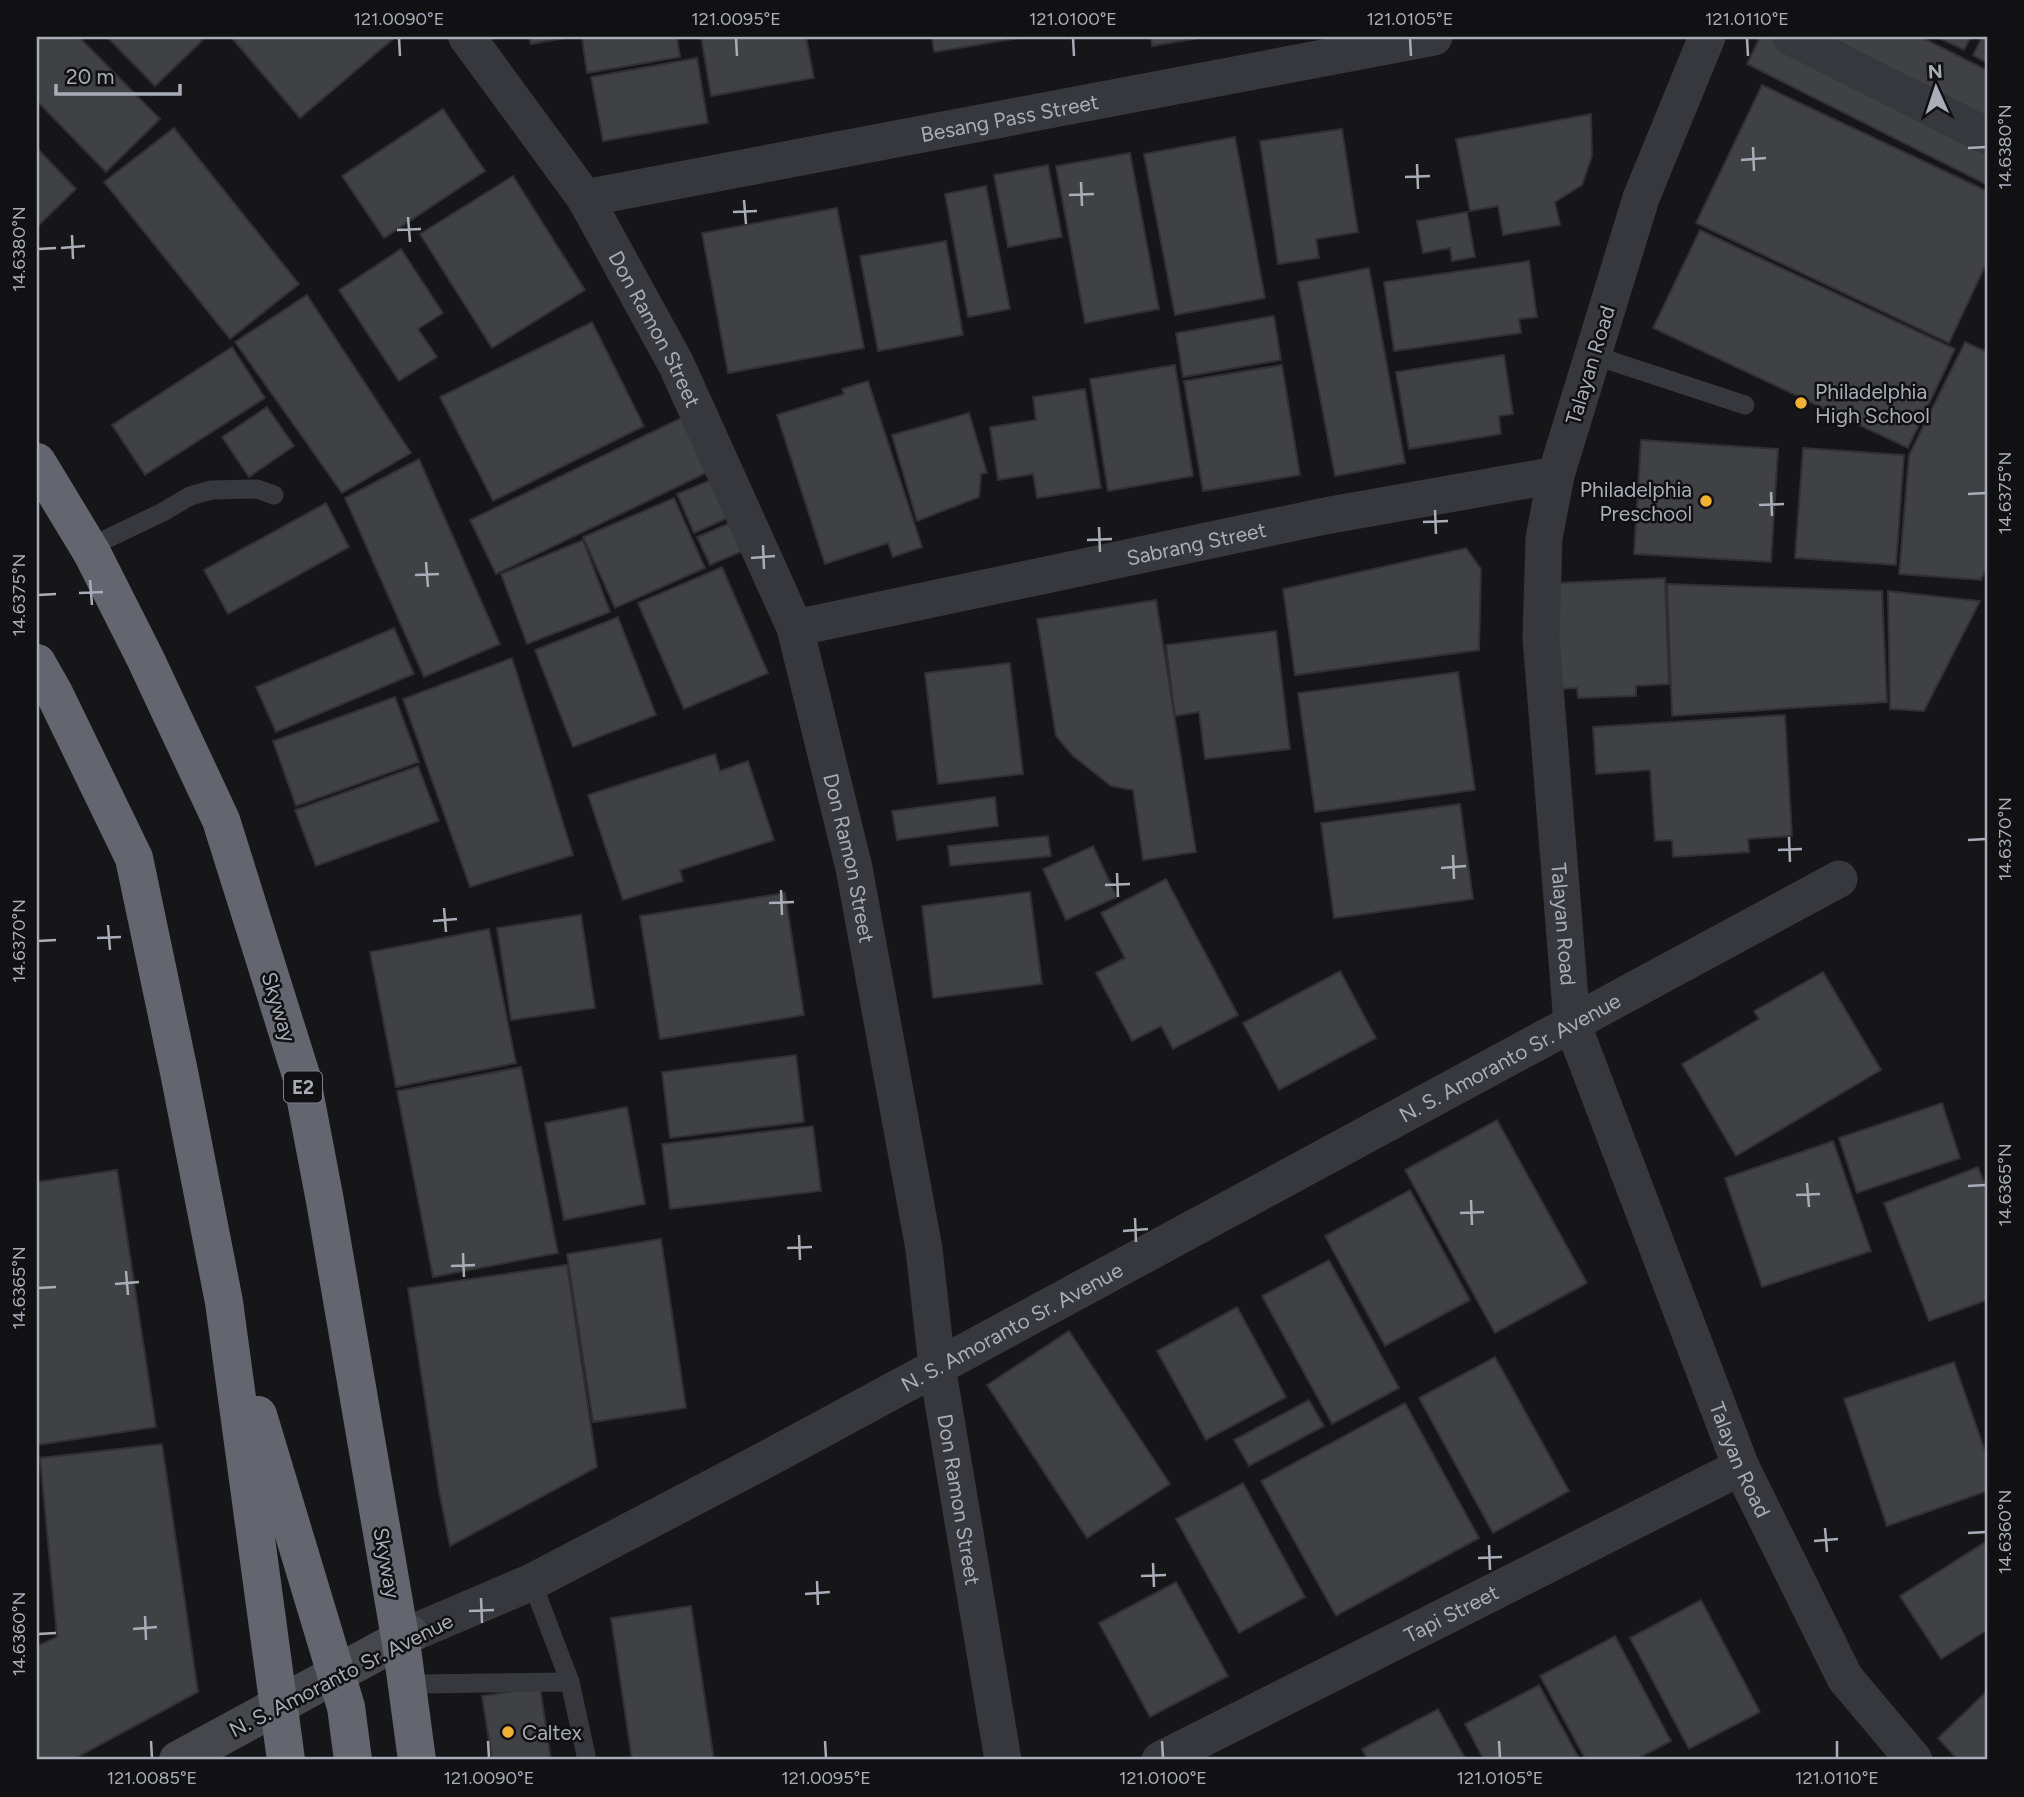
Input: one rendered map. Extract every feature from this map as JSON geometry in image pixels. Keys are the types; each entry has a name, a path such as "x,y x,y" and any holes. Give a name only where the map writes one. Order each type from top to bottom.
{"highway":[{"name":"Skyway","path":"37,462 92,554 146,660 221,820 301,1075 400,1636 417,1760"},
{"path":"37,663 134,858 224,1302 286,1760"},
{"path":"224,1302 346,1707 353,1760"}],"street":[{"name":"Don Ramon Street","path":"467,37 585,198 676,364 795,628 854,868 923,1250 937,1366 1003,1760"},
{"name":"Besang Pass Street","path":"585,198 1434,37"},
{"name":"Talayan Road","path":"1707,37 1641,198 1556,475 1544,538 1541,638 1572,1023 1741,1467 1845,1678 1914,1760"},
{"path":"1791,37 1987,136"},
{"name":"Sabrang Street","path":"795,628 1325,516 1556,475"},
{"name":"N. S. Amoranto Sr. Avenue","path":"178,1760 410,1634 532,1582 765,1460 1839,879"},
{"name":"Tapi Street","path":"1160,1760 1741,1467"}],"lane":[{"path":"1593,355 1745,405"},
{"path":"96,544 190,496 211,490 257,489 274,495"},
{"path":"532,1582 570,1682 587,1760"},
{"path":"415,1684 570,1682"}],"building":[{"path":"37,37 79,37 160,119 106,172 37,101"},
{"path":"107,37 198,37 202,41 155,86"},
{"path":"231,37 391,37 393,39 300,118"},
{"path":"529,37 571,37 531,44"},
{"path":"677,37 680,57 587,73 582,38"},
{"path":"701,37 806,37 814,78 711,96"},
{"path":"932,37 1025,37 934,52"},
{"path":"1151,37 1205,37 1152,46"},
{"path":"1760,37 1774,37 1987,144 1987,185 1747,64"},
{"path":"1804,37 1921,37 1987,70 1987,129"},
{"path":"1937,37 1971,37 1964,50"},
{"path":"1982,37 1987,37 1987,63 1973,55"},
{"path":"697,58 708,123 603,141 591,77"},
{"path":"1762,85 1987,191 1987,262 1949,343 1696,223"},
{"path":"443,109 485,171 384,238 342,176"},
{"path":"1591,114 1592,156 1582,185 1555,202 1560,225 1503,235 1498,206 1470,211 1456,139"},
{"path":"174,128 299,284 230,339 104,182"},
{"path":"1342,129 1358,232 1316,239 1319,258 1278,264 1260,141"},
{"path":"1235,137 1265,298 1175,315 1144,154"},
{"path":"37,148 76,189 37,227"},
{"path":"1130,153 1159,309 1085,323 1056,166"},
{"path":"1048,165 1062,237 1008,247 994,175"},
{"path":"513,176 585,290 492,348 420,234"},
{"path":"986,186 1010,309 968,317 945,194"},
{"path":"837,208 864,348 728,373 702,233"},
{"path":"1467,212 1475,257 1452,261 1450,248 1423,253 1417,221"},
{"path":"1700,230 1955,349 1908,448 1653,328"},
{"path":"946,241 963,335 878,351 860,256"},
{"path":"401,249 443,313 418,329 437,357 399,381 339,290"},
{"path":"1529,261 1537,317 1519,319 1521,333 1394,351 1384,282"},
{"path":"1369,268 1405,463 1335,476 1298,282"},
{"path":"307,295 411,453 342,493 235,342"},
{"path":"1274,316 1281,360 1183,377 1176,333"},
{"path":"592,322 644,426 493,501 440,397"},
{"path":"1965,342 1987,352 1987,567 1981,580 1899,574 1909,455"},
{"path":"232,347 265,398 145,475 112,425"},
{"path":"1504,355 1513,414 1499,416 1501,434 1409,449 1396,372"},
{"path":"1175,365 1193,476 1108,491 1090,379"},
{"path":"1282,365 1300,475 1203,491 1184,381"},
{"path":"868,381 922,547 893,557 888,543 825,564 777,415 844,394 842,389"},
{"path":"1085,389 1101,488 1037,498 1033,474 998,480 990,427 1036,420 1033,397"},
{"path":"267,407 294,446 249,477 222,437"},
{"path":"969,413 987,473 981,474 979,497 917,521 892,435"},
{"path":"681,418 708,472 496,574 470,520"},
{"name":"Philadelphia Preschool","path":"1641,440 1778,449 1771,562 1634,554"},
{"path":"1803,448 1904,455 1896,565 1795,558"},
{"path":"419,459 500,644 424,677 345,498"},
{"path":"713,479 730,517 694,533 677,494"},
{"path":"674,498 705,568 615,608 583,537"},
{"path":"326,503 349,547 228,614 204,570"},
{"path":"732,522 745,550 710,565 697,537"},
{"path":"583,540 610,612 527,644 501,574"},
{"path":"1466,548 1481,569 1479,650 1295,675 1283,589"},
{"path":"722,567 768,673 684,709 638,603"},
{"path":"1665,578 1669,684 1636,686 1636,696 1578,698 1577,688 1559,689 1555,583"},
{"path":"1667,584 1882,591 1887,702 1672,716"},
{"path":"1888,591 1980,601 1924,711 1890,709"},
{"path":"1156,600 1196,852 1143,860 1133,790 1111,786 1072,755 1056,736 1037,619"},
{"path":"618,617 656,715 573,747 535,650"},
{"path":"394,628 414,674 276,732 256,687"},
{"path":"1276,631 1290,749 1205,759 1199,712 1175,716 1166,645"},
{"path":"512,658 573,855 470,887 403,699"},
{"path":"1010,663 1023,774 938,784 925,673"},
{"path":"1458,672 1475,790 1315,812 1298,693"},
{"path":"395,697 419,762 296,806 273,741"},
{"path":"1785,715 1792,836 1748,839 1749,852 1673,857 1672,840 1655,841 1650,770 1596,774 1593,727"},
{"path":"715,754 720,771 748,761 774,840 680,870 683,881 623,900 588,795"},
{"path":"418,766 439,821 316,866 295,810"},
{"path":"995,797 998,826 897,840 892,811"},
{"path":"1460,804 1473,899 1334,918 1321,823"},
{"path":"1048,836 1051,856 950,866 948,846"},
{"path":"1093,846 1117,897 1066,920 1043,869"},
{"path":"1166,879 1238,1015 1173,1049 1161,1026 1132,1041 1096,973 1125,958 1101,913"},
{"path":"1030,892 1042,984 933,998 922,906"},
{"path":"785,893 804,1015 660,1039 640,916"},
{"path":"581,915 595,1008 511,1020 497,928"},
{"path":"489,929 516,1063 396,1087 370,952"},
{"path":"1340,971 1376,1038 1279,1090 1243,1023"},
{"path":"1823,972 1881,1070 1736,1156 1682,1064 1759,1019 1754,1011"},
{"path":"796,1055 804,1122 670,1138 662,1072"},
{"path":"521,1067 558,1253 433,1277 397,1091"},
{"path":"1942,1103 1960,1158 1857,1193 1839,1138"},
{"path":"627,1107 645,1204 564,1220 545,1123"},
{"path":"1497,1120 1587,1283 1495,1333 1405,1170"},
{"path":"813,1126 821,1191 670,1209 662,1144"},
{"path":"1833,1141 1871,1251 1762,1287 1725,1178"},
{"path":"1978,1167 1987,1190 1987,1300 1929,1321 1884,1203"},
{"path":"117,1170 156,1427 37,1445 37,1182"},
{"path":"1410,1190 1470,1300 1385,1346 1325,1236"},
{"path":"661,1239 686,1408 593,1422 567,1254"},
{"path":"1329,1260 1399,1388 1332,1424 1262,1296"},
{"path":"567,1265 597,1467 450,1546 408,1288"},
{"path":"1237,1307 1286,1397 1206,1440 1157,1351"},
{"path":"1069,1331 1170,1484 1087,1538 987,1385"},
{"path":"1495,1357 1569,1491 1493,1533 1419,1398"},
{"path":"1954,1362 1987,1457 1987,1491 1887,1526 1844,1399"},
{"path":"1309,1400 1324,1426 1249,1466 1234,1440"},
{"path":"1405,1403 1479,1538 1336,1616 1261,1481"},
{"path":"162,1444 198,1692 72,1760 37,1760 37,1646 57,1637 40,1458"},
{"path":"1243,1483 1305,1597 1239,1633 1176,1519"},
{"path":"1984,1543 1987,1548 1987,1630 1941,1659 1900,1596"},
{"path":"1176,1582 1228,1676 1150,1717 1099,1623"},
{"path":"1701,1600 1760,1712 1689,1749 1630,1638"},
{"path":"691,1606 714,1760 632,1760 611,1618"},
{"path":"1615,1636 1671,1741 1635,1760 1586,1760 1540,1676"},
{"path":"1539,1685 1580,1760 1484,1760 1465,1724"},
{"path":"540,1687 551,1760 492,1760 482,1696"},
{"path":"1987,1691 1987,1760 1958,1760 1938,1738"},
{"path":"1438,1709 1466,1760 1368,1760 1362,1749"}],"place":[{"name":"Philadelphia High School","path":"1801,403"},
{"name":"Philadelphia Preschool","path":"1706,501"},
{"name":"Caltex","path":"508,1732"}]}
